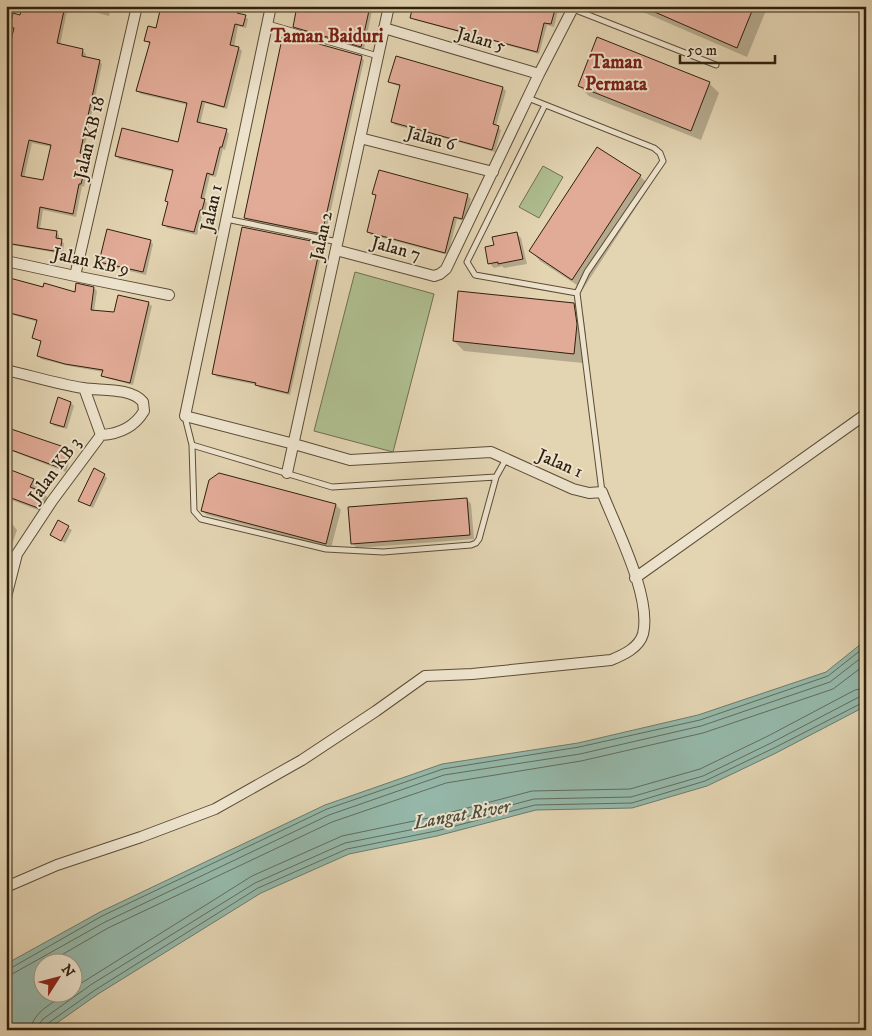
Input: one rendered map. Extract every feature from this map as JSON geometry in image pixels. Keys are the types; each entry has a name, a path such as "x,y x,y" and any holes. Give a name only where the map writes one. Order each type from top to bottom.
{"street":[{"name":"Jalan KB 18","path":"75,276 137,6"},
{"name":"Jalan 1","path":"271,6 185,416 350,460 491,452 573,489 589,493 602,492"},
{"name":"Jalan 2","path":"287,473 389,6"},
{"path":"493,172 539,74 574,7"},
{"name":"Jalan 5","path":"384,28 539,74"},
{"name":"Jalan 6","path":"360,138 493,172"},
{"name":"Jalan 7","path":"337,246 434,276 440,274 446,269 493,172"},
{"name":"Jalan KB 9","path":"6,261 169,295"},
{"path":"6,370 84,388 116,391 135,396 143,402 144,411 140,419 128,428 115,434 101,434"},
{"name":"Jalan KB 3","path":"6,597 18,554 52,501 101,434 84,388"},
{"path":"635,578 866,414"},
{"path":"6,888 57,865 141,837 215,809 302,760 376,711 424,676 472,674 611,660 629,652 643,636 645,610 635,578 602,492"}],"lane":[{"path":"574,7 716,65"},
{"path":"268,24 378,56"},
{"path":"528,98 654,148 660,153 663,161 587,272 577,293 602,492"},
{"path":"545,105 467,262 475,276 577,293"},
{"path":"226,219 337,246"},
{"name":"Jalan 1","path":"185,416 192,445 194,511 196,515 201,519 326,549 383,552 476,543 479,539 496,476"},
{"path":"192,445 332,487 496,476 507,459"}],"green space":[{"path":"543,166 563,177 539,218 519,207"},
{"path":"355,272 434,294 393,452 314,431"}],"water":[{"name":"Langat River","path":"866,640 866,706 776,753 707,786 632,808 536,810 437,836 349,854 261,893 98,994 47,1030 6,1030 6,964 100,912 325,805 442,764 578,743 698,715 826,672"}],"building":[{"path":"22,6 65,6 57,43 83,49 82,56 100,60 80,153 88,155 81,184 79,184 73,214 40,207 37,228 57,231 56,238 62,239 60,252 6,243 6,91 9,82 6,81 6,60 14,28 10,27 13,13 20,15","holes":["29,140 51,145 43,180 21,176"]},
{"path":"161,6 181,9 182,6 218,6 246,15 243,26 235,24 230,45 239,47 224,107 202,101 197,122 227,129 213,175 207,173 201,198 205,199 194,232 162,225 168,202 165,201 173,170 115,156 122,128 178,142 187,103 136,91 150,42 144,41 148,26 156,28"},
{"path":"297,6 370,6 361,47 293,27"},
{"path":"413,6 556,6 551,24 544,23 537,52 410,18"},
{"path":"641,6 754,6 737,48"},
{"path":"283,34 362,56 322,234 244,218"},
{"path":"597,37 710,82 691,131 578,86"},
{"path":"396,56 503,87 493,124 499,126 492,150 391,122 400,85 388,82"},
{"path":"597,147 641,175 572,280 529,251"},
{"path":"379,170 468,194 462,219 454,217 445,253 367,232 376,195 372,194"},
{"path":"242,227 321,243 288,393 255,385 256,383 212,374"},
{"path":"107,229 151,240 143,272 99,262"},
{"path":"517,232 523,259 488,264 485,247 494,245 492,237"},
{"path":"6,277 43,287 44,283 75,292 76,283 94,287 91,310 114,312 118,295 149,302 130,383 101,376 103,370 65,364 37,356 41,341 32,338 37,320 6,312"},
{"path":"458,291 574,303 577,324 574,354 453,341"},
{"path":"58,397 71,402 64,427 50,423"},
{"path":"11,429 70,449 63,469 6,448 6,442"},
{"path":"94,468 105,474 90,506 78,501"},
{"path":"11,470 34,479 30,487 44,492 38,508 6,496 6,481"},
{"path":"219,473 336,504 326,544 201,511 209,480"},
{"path":"467,498 470,535 351,544 348,507"},
{"path":"58,520 69,526 61,541 50,535"}],"district":[{"name":"Taman Baiduri","path":"327,36"},
{"name":"Taman Permata","path":"616,73"}]}
